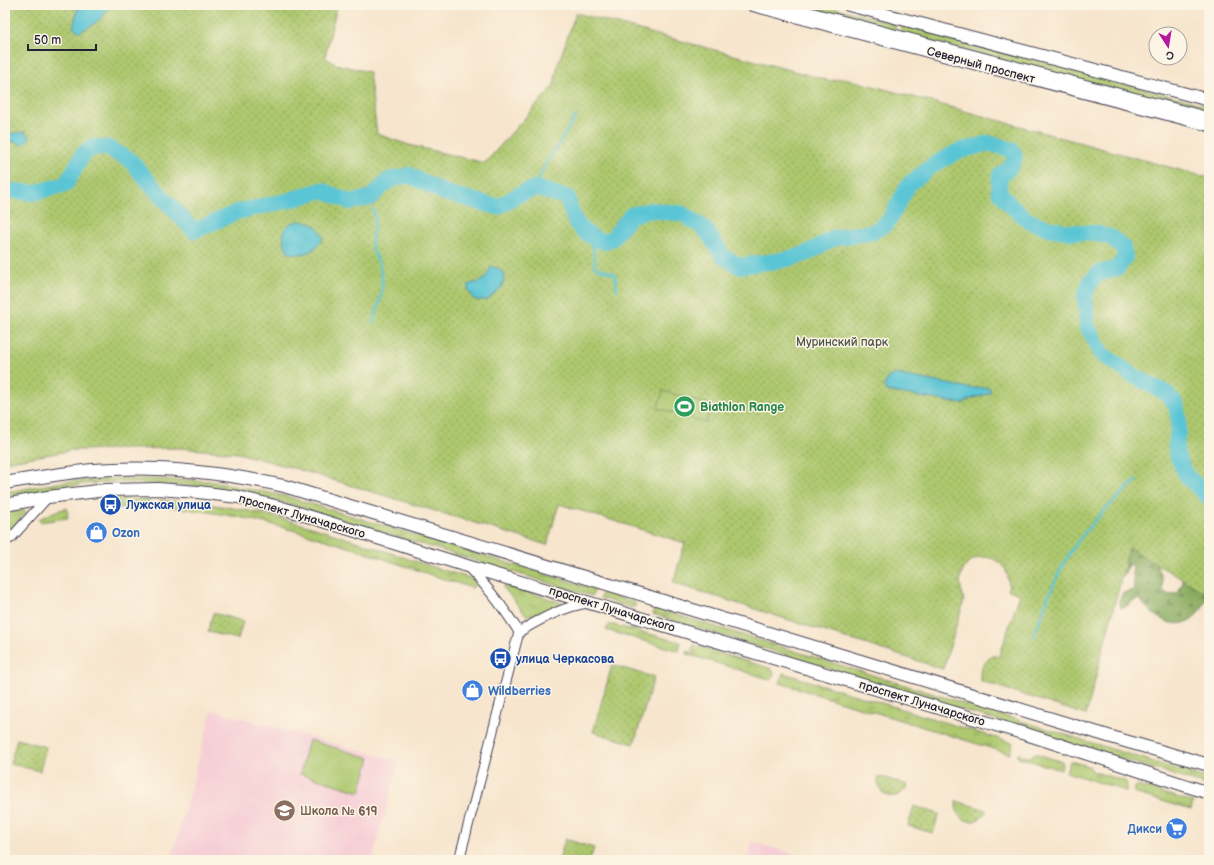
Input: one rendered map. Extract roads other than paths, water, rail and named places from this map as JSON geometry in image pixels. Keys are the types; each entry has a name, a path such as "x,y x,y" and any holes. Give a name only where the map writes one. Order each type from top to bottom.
{"main road":[{"name":"Северный проспект","path":"753,5 1209,125"},
{"name":"Северный проспект","path":"849,5 1209,100"},
{"name":"проспект Луначарского","path":"5,483 67,473 122,469 197,471 244,477 284,486 1118,739 1209,765"},
{"name":"проспект Луначарского","path":"5,504 106,490 158,489 238,497 279,507 467,566 1032,736 1209,793"},
{"path":"645,619 651,598"}],"street":[{"name":"Северный проспект","path":"784,5 1209,117"},
{"path":"5,541 11,538 48,497"},
{"path":"467,566 495,597 519,632"},
{"path":"459,860 519,632 538,621 569,607 590,602"}],"water":[{"path":"79,5 108,5 105,14 101,18 93,25 79,32 73,27"},
{"path":"25,132 30,138 23,145 11,141 5,141 5,134"},
{"path":"299,221 311,223 317,227 323,239 316,247 308,252 300,254 289,253 284,242 284,232 293,222"},
{"path":"491,267 496,267 505,274 502,287 487,300 474,300 468,289 469,284 483,280"},
{"path":"895,374 969,388 990,388 990,393 968,400 963,404 886,391 884,385 889,377"}],"waterway":[{"path":"535,188 545,165 576,116"},
{"path":"5,190 33,193 66,184 83,154 93,147 108,148 130,160 194,231 237,212 290,200 322,190 350,202 370,198 389,180 409,175 445,193 498,207 518,195 535,188 568,198 572,214 579,226 590,236 605,242 613,238 631,215 651,210 683,214 705,229 723,256 739,266 783,260 806,254 834,238 873,232 888,222 909,184 933,165 959,151 989,143 1012,150 1015,155 1014,161 1009,169 1000,175 999,191 1010,205 1029,221 1048,228 1069,232 1096,233 1112,238 1123,247 1125,257 1118,268 1099,273 1090,282 1085,295 1087,325 1102,354 1132,375 1166,393 1176,404 1179,422 1176,446 1177,455 1186,475 1209,498"},
{"path":"370,198 372,204"},
{"path":"373,209 375,224 372,248 382,274 382,289 373,323"},
{"path":"587,235 587,239 594,251 595,267 615,274 617,290"},
{"path":"1034,636 1051,590 1071,551 1097,518 1137,480"}],"place":[{"name":"Biathlon Range","path":"684,407"},
{"name":"Лужская улица","path":"111,505"},
{"name":"Ozon","path":"96,533"},
{"name":"улица Черкасова","path":"500,659"},
{"name":"Wildberries","path":"472,691"},
{"name":"Школа № 619","path":"285,811"},
{"name":"Дикси","path":"1177,829"}],"park label":[{"name":"Муринский парк","path":"842,342"}]}
